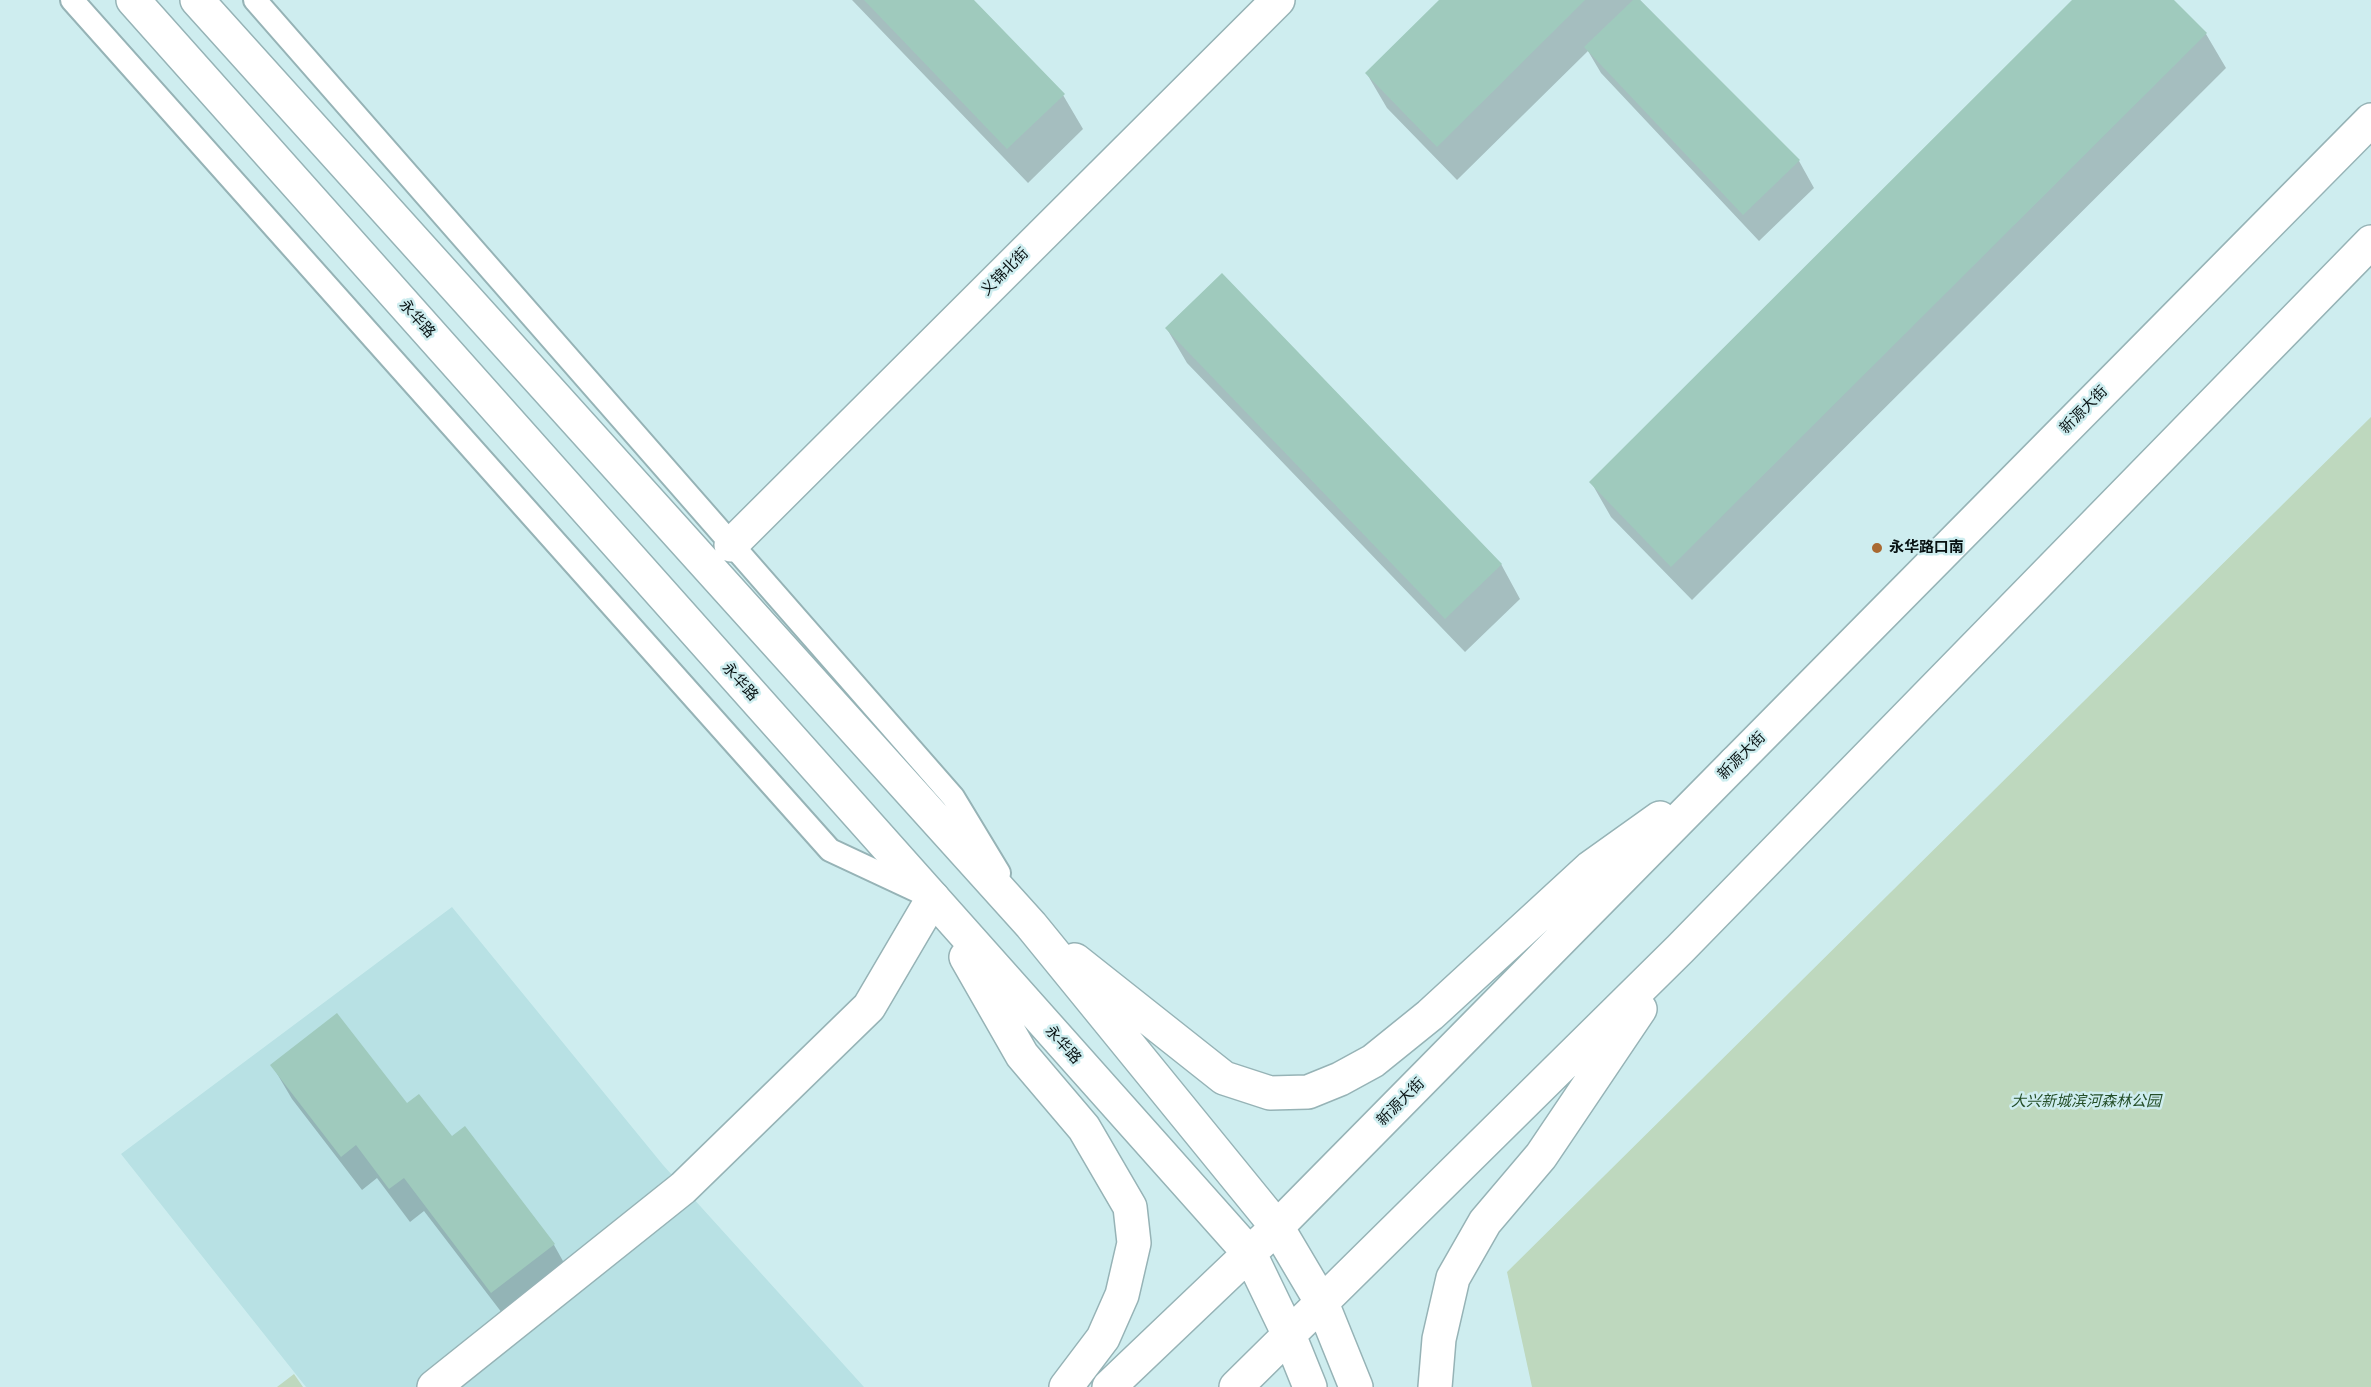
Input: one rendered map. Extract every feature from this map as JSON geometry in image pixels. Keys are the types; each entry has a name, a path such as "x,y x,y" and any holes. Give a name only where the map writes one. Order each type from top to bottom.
{"main road":[{"name":"永华路","path":"133,0 1250,1254 1289,1335 1310,1387"},
{"path":"197,0 1030,926 1277,1227 1322,1303 1356,1387"},
{"name":"义锦北街","path":"731,545 1278,0"},
{"name":"新源大街","path":"1108,1387 1277,1227 2371,120"},
{"path":"1236,1387 1680,949 2371,242"},
{"path":"1030,926 1185,1044 1224,1078 1270,1093 1308,1092 1340,1079 1373,1061 1430,1015 1590,868 1735,763"},
{"path":"434,1387 683,1188 869,1007 933,898 1023,1055 1084,1128 1130,1207 1134,1243 1122,1295 1102,1338 1066,1387"},
{"path":"1436,1387 1438,1339 1453,1278 1485,1222 1541,1156 1680,949"}],"lane":[{"path":"72,0 830,850 933,898"},
{"path":"255,0 953,797 1030,926"}],"shaded area":[{"path":"452,907 663,1165 864,1387 306,1387 121,1154"}],"green space":[{"name":"大兴新城滨河森林公园","path":"2371,417 2371,1387 1532,1387 1507,1272"},
{"path":"294,1374 303,1387 277,1387"}],"building":[{"path":"864,0 974,0 1065,94 1007,149"},
{"path":"1439,0 1585,0 1437,147 1365,73"},
{"path":"1633,0 1640,0 1800,160 1743,215 1584,47"},
{"path":"2072,0 2174,0 2207,33 1671,567 1589,482"},
{"path":"1222,273 1502,564 1445,619 1165,328"},
{"path":"337,1013 407,1103 419,1094 452,1136 465,1126 555,1244 491,1293 404,1178 389,1189 356,1145 341,1157 270,1065"}],"place":[{"name":"永华路口南","path":"1877,548"}]}
